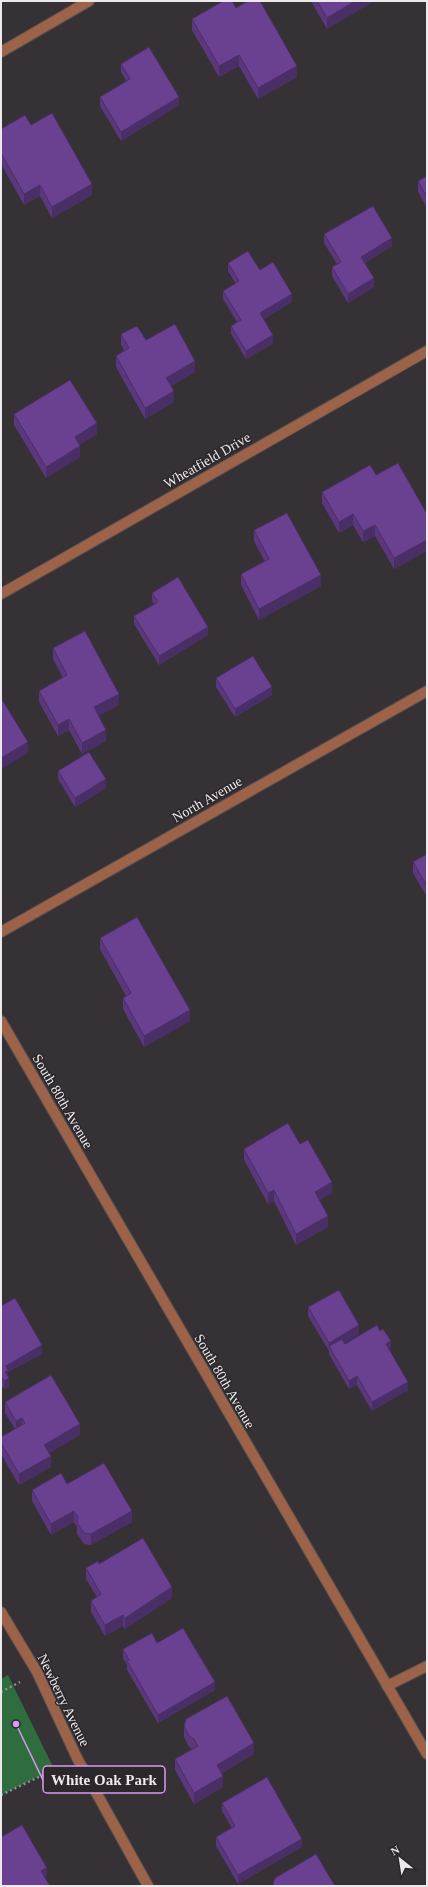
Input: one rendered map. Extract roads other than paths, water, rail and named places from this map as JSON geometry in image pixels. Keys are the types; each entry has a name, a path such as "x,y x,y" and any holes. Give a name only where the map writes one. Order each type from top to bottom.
{"street":[{"path":"1,52 89,1"},
{"name":"Wheatfield Drive","path":"1,594 427,351"},
{"name":"North Avenue","path":"1,932 427,691"},
{"name":"South 80th Avenue","path":"1,1021 427,1754"},
{"name":"Newberry Avenue","path":"1,1612 37,1672 77,1758 148,1886"},
{"path":"387,1686 427,1666"}],"place":[{"name":"White Oak Park","path":"16,1724"}]}
